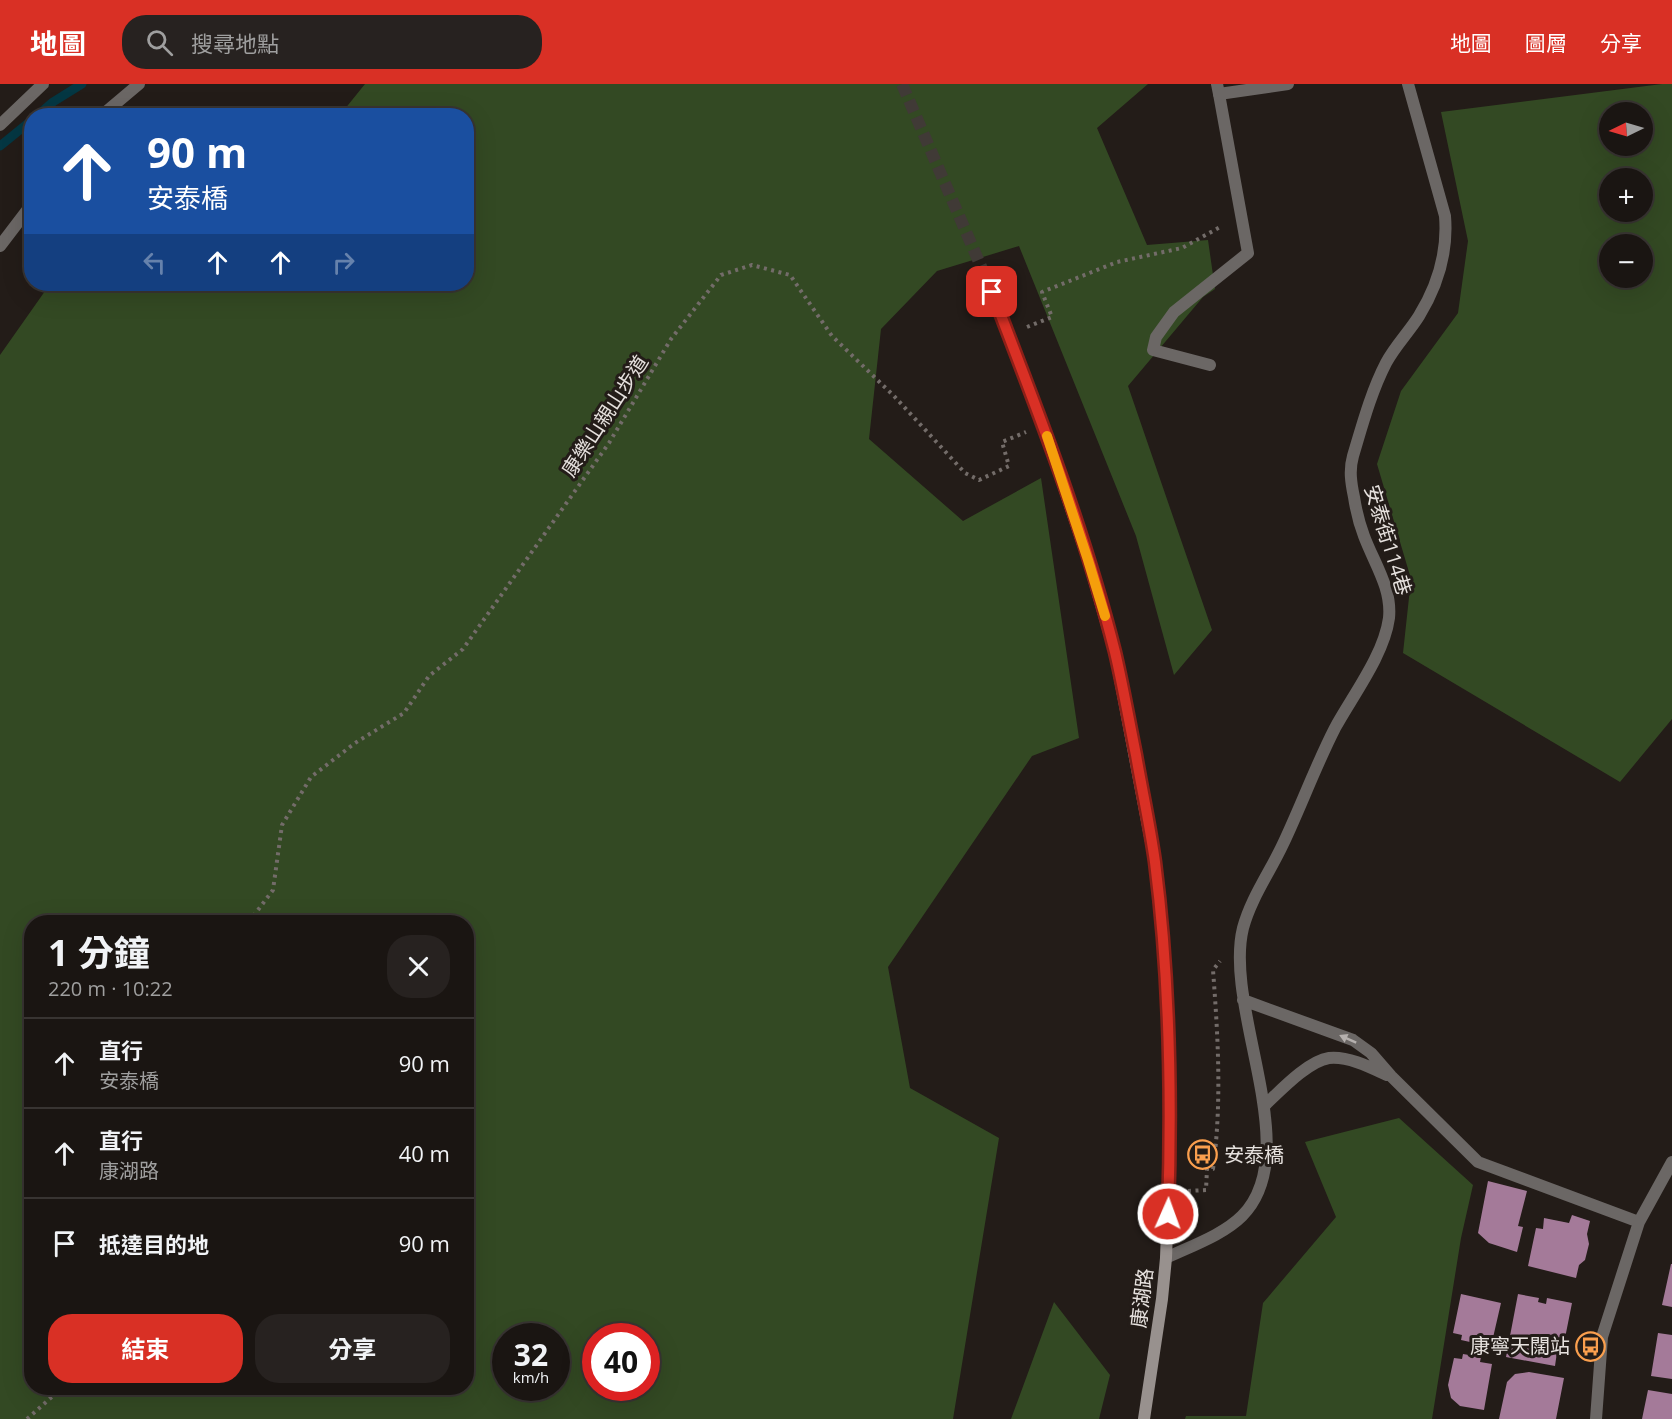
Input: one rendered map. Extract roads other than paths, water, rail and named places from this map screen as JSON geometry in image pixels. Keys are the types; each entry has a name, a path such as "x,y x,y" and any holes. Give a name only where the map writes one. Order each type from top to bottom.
{"street":[{"path":"0,125 43,84"},
{"path":"110,108 139,84"},
{"path":"1210,365 1154,350 1156,337 1174,312 1248,253 1218,89 1288,84"},
{"name":"安泰街114巷","path":"1166,1258 1224,1230 1241,1217 1255,1201 1263,1180 1266,1150 1265,1105 1243,1000 1239,954 1243,928 1253,901 1283,844 1335,728 1383,640 1389,619 1389,600 1384,581 1364,537 1350,480 1351,461 1378,379 1388,360 1420,314 1443,262 1446,236 1445,216 1408,84"},
{"path":"0,246 24,214"},
{"name":"康湖路","path":"992,292 1043,425 1088,560 1115,653 1155,863 1166,974 1170,1064 1169,1191 1162,1299 1144,1419"},
{"path":"1243,1000 1353,1040 1371,1053 1391,1076 1478,1162 1639,1222"},
{"path":"1265,1105 1299,1074 1329,1058 1354,1061 1391,1076"},
{"path":"1596,1419 1602,1337 1639,1222 1672,1162"}],"waterway":[{"path":"46,108 82,84"},
{"path":"0,146 24,126"}],"tunnel":[{"path":"902,84 992,292"}],"place":[{"name":"安泰橋","path":"1203,1155"},
{"name":"康寧天闊站","path":"1591,1346"}]}
